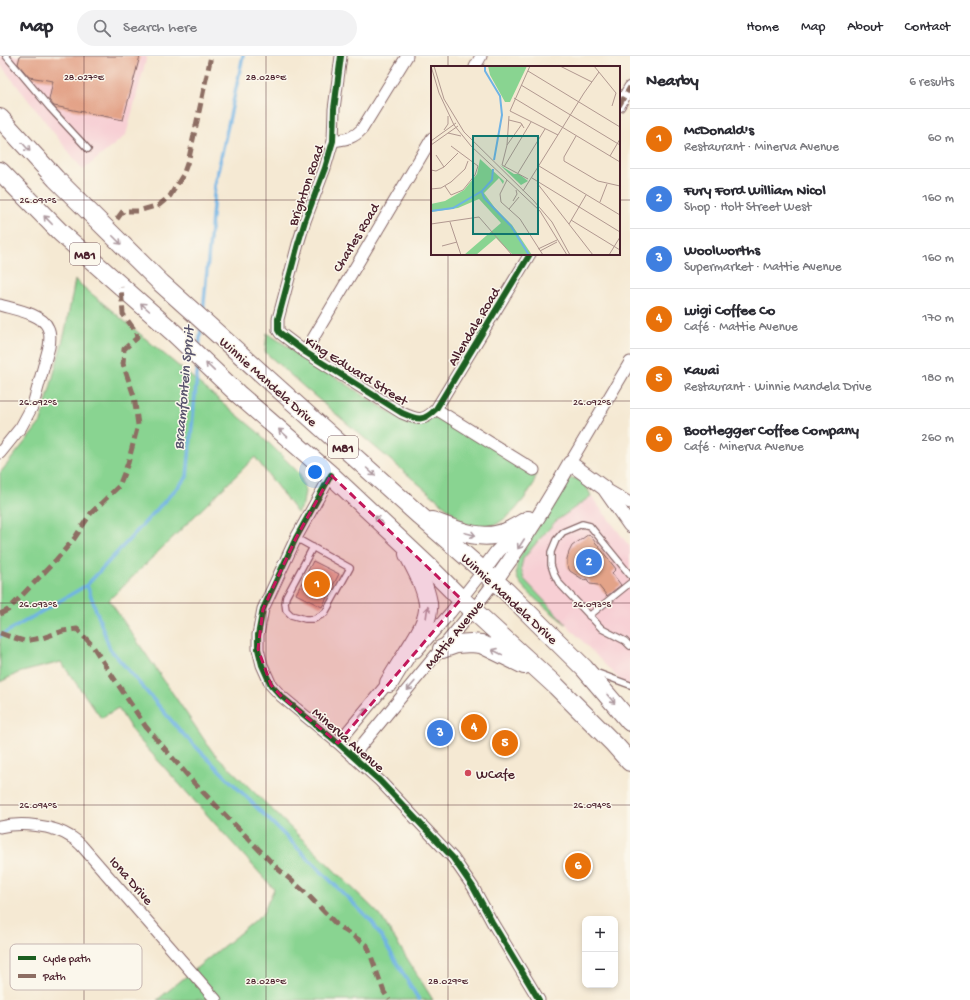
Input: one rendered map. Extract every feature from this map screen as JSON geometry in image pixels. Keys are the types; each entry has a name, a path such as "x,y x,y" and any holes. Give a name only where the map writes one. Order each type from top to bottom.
{"main road":[{"name":"Winnie Mandela Drive","path":"0,118 56,179 161,283 420,516 506,591 584,668 630,722"},
{"name":"Winnie Mandela Drive","path":"0,171 61,233 174,333 238,394 331,475 467,605 556,686 630,762"},
{"path":"420,516 467,533 484,536 508,532 528,520"},
{"path":"389,682 421,630 428,611 428,603 424,589 417,571 402,542"},
{"path":"442,649 456,644 481,644 523,665 585,715"}],"street":[{"name":"Brighton Road","path":"278,319 305,221 325,168 333,141 334,109 341,56"},
{"name":"Brighton Road","path":"333,141 352,137 362,130 406,56"},
{"path":"476,66 481,56"},
{"path":"620,104 630,87"},
{"name":"Charles Road","path":"305,352 431,140"},
{"name":"Allendale Road","path":"436,409 529,255"},
{"path":"0,306 39,318 48,328 50,338 49,347 33,405 21,427 0,453"},
{"name":"King Edward Street","path":"278,319 278,330 280,333 305,352 402,414 420,419 429,416 436,409"},
{"name":"Mattie Avenue","path":"354,758 360,747 442,649 467,605 489,576 509,562 544,509 630,362"},
{"path":"436,409 534,470"},
{"path":"570,463 604,488 630,504"},
{"name":"Mattie Avenue","path":"338,743 450,613 467,605 489,576 496,552 528,520 570,463"},
{"name":"Minerva Avenue","path":"331,475 296,538 263,609 258,635 258,650 262,665 271,685 281,696 338,743 380,781 453,858 473,888 539,1000"},
{"path":"604,488 630,525"},
{"name":"Iona Drive","path":"0,827 8,825 42,826 71,836 82,844 216,1000"}],"lane":[{"path":"6,56 50,108 88,149"},
{"path":"630,575 590,526 582,524 563,532 556,540 551,552 551,565 559,583 602,629 626,641 630,646"},
{"path":"296,538 313,547 350,568 325,613 314,619 305,619 291,615 286,610 285,604 286,597 313,547"},
{"path":"589,616 630,583"},
{"path":"584,668 630,685"}],"highlighted area":[{"path":"331,475 461,599 338,743 281,696 271,685 258,649 263,609 296,538"}],"shaded area":[{"path":"0,56 147,56 126,135 83,170 0,64"},
{"path":"591,496 630,547 630,691 529,585 524,579 521,568 523,560 556,521"}],"green space":[{"path":"75,280 259,433 300,474 305,491 303,504 297,513 255,457 109,600 212,751 380,915 433,1000 157,1000 262,915 274,889 135,735 118,708 101,718 61,662 18,673 0,682 0,473 41,422 65,332"},
{"path":"267,333 403,420 417,422 443,415 536,475 533,485 515,510 497,524 486,527 466,524 304,387 265,352"},
{"path":"570,478 578,479 584,482 591,496 556,521 523,559 521,568 524,579 566,624 538,602 524,588 519,582 516,571 517,561 564,483"}],"building":[{"path":"20,56 140,56 123,120 54,106 49,100 53,81 29,77 18,64"},
{"path":"589,534 616,569 612,573 621,585 607,596 598,585 590,584 587,579 584,580 570,571 567,565 567,559 572,546"},
{"path":"313,561 339,574 322,607 296,594"}],"waterway":[{"name":"Braamfontein Spruit","path":"203,313 215,185 243,56"},
{"name":"Braamfontein Spruit","path":"199,348 201,327"},
{"name":"Braamfontein Spruit","path":"0,636 87,585 187,477 198,365"},
{"path":"87,585 110,649 182,733 373,923 419,1000"}],"marked path":[{"path":"117,219 123,211 138,211 159,205 170,196 183,175 189,158 211,56"},
{"path":"620,104 630,87"},
{"path":"0,614 8,610 56,560 74,539 91,513 119,486 128,463 138,425 134,396 123,364 124,349 137,338 136,332 123,314 121,287"},
{"path":"0,633 24,641 77,629 92,645 146,727 195,784 277,868 307,894 338,926 367,945 384,992 389,1000"}],"cycle path":[{"path":"341,56 334,109 333,141 298,244 278,319 278,330 280,333 305,352 402,413 416,418 424,418 436,409 529,255"},
{"path":"331,475 296,538 263,609 258,635 258,649 262,665 271,685 281,696 338,743 380,781 453,858 473,887 492,922 539,1000"}],"place":[{"name":"Fury Ford William Nicol","path":"589,562"},
{"name":"McDonald's","path":"317,584"},
{"name":"Luigi Coffee Co","path":"474,727"},
{"name":"Woolworths","path":"440,733"},
{"name":"Kauai","path":"505,743"},
{"name":"WCafe","path":"468,773"},
{"name":"Bootlegger Coffee Company","path":"578,866"}]}
